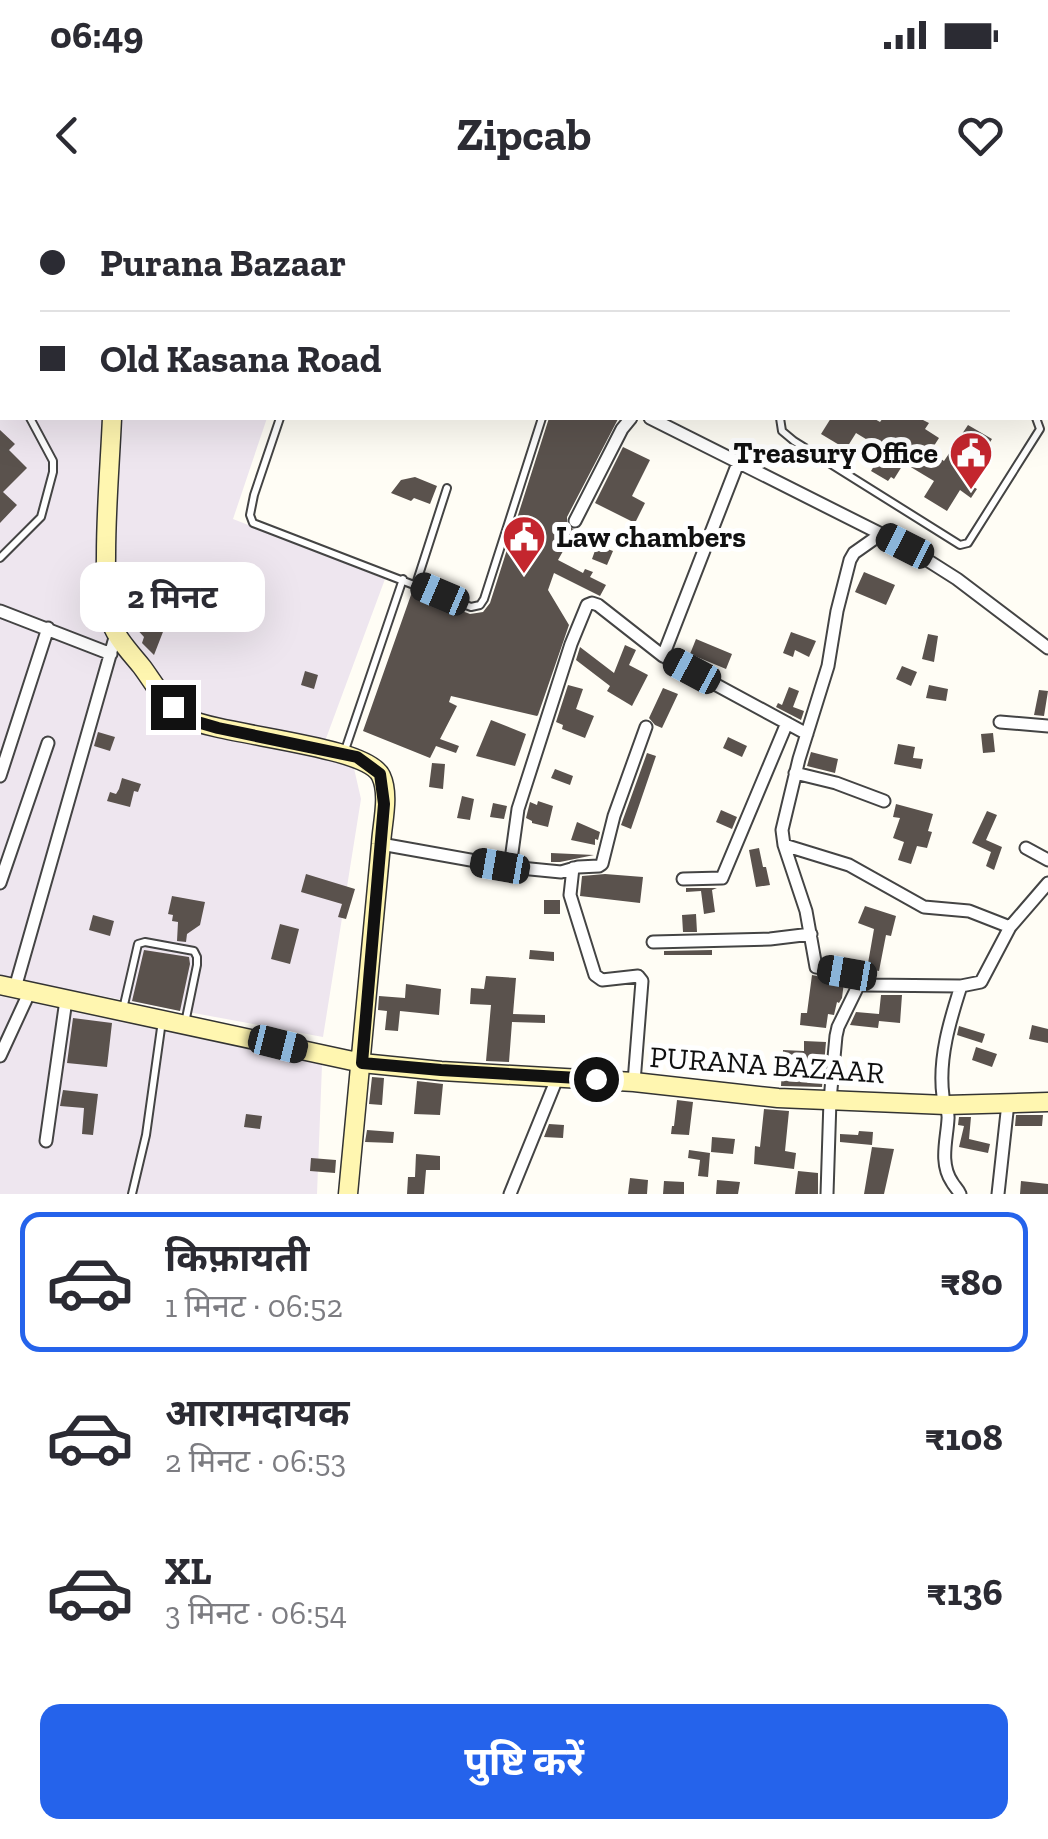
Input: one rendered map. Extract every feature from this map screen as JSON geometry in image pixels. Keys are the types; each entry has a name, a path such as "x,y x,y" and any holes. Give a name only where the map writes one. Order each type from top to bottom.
{"street":[{"path":"112,420 106,590 116,634 173,707 187,719 344,754 364,760 380,774 384,795 381,844 348,1194"},
{"path":"575,521 622,428 630,420"},
{"path":"654,420 881,534 957,578 1048,648"},
{"path":"663,656 738,462"},
{"path":"881,534 850,560 828,666 782,830 811,934 816,968 847,973 866,986 961,986 981,982 1010,927 1048,883"},
{"path":"510,868 518,809 571,644 587,606 592,603 663,656 808,734"},
{"path":"0,611 111,654"},
{"path":"0,776 48,628"},
{"path":"0,1056 15,988 116,634"},
{"path":"1000,722 1048,726"},
{"path":"683,879 722,878 787,723"},
{"path":"381,844 510,868 561,872 599,866 646,726"},
{"path":"0,882 48,743"},
{"path":"795,774 836,783 884,801"},
{"path":"784,845 849,866 914,903 969,911 1010,927"},
{"path":"1026,848 1048,860"},
{"path":"573,868 570,895 595,976 602,980 638,976 642,981 634,1082"},
{"path":"654,942 811,934"},
{"path":"827,1194 830,1100 838,1027 859,984"},
{"path":"960,1194 946,1166 948,1118 943,1095 944,1054 961,986"},
{"name":"PURANA BAZAAR","path":"15,988 362,1063 634,1082 778,1098 946,1106 1048,1102"},
{"path":"46,1141 66,1000"},
{"path":"510,1194 558,1076"},
{"path":"998,1194 1008,1103"}],"lane":[{"path":"0,558 41,517 53,472 52,461 31,420"},
{"path":"279,420 254,495 250,515 256,525 471,607 480,605 541,420"},
{"path":"780,420 782,431 794,441 960,545 968,542 1040,429 1037,420"},
{"path":"416,584 447,488"},
{"path":"344,754 403,580"},
{"path":"123,1012 138,944 144,942 194,952 197,957 184,1024"},
{"path":"132,1194 146,1135 162,1020"}],"shaded area":[{"path":"0,420 266,420 233,519 385,579 321,752 353,764 361,799 323,1037 0,977"},
{"path":"0,996 322,1065 317,1194 0,1194"}],"building":[{"name":"Law chambers","path":"548,420 617,420 567,517 567,525 575,530 558,560 583,573 585,569 593,572 590,577 606,585 600,596 554,573 548,590 569,625 538,715 451,696 449,702 457,706 440,739 459,746 456,753 436,746 430,758 363,731 412,592 470,614 483,612 490,603"},
{"path":"830,420 923,420 929,423 925,429 939,438 930,452 944,461 968,425 992,439 965,482 977,489 971,498 960,490 947,511 924,497 934,481 904,463 894,479 888,481 871,471 884,450 856,433 846,449 821,434"},
{"path":"0,430 15,444 9,450 27,468 3,492 17,505 0,523"},
{"path":"623,447 650,460 632,496 645,503 635,523 595,503"},
{"path":"415,477 437,486 430,504 391,493 401,480"},
{"path":"597,545 613,551 607,565 592,559"},
{"path":"864,572 895,585 886,605 855,592"},
{"path":"123,602 168,619 154,655 142,643 144,637 121,612"},
{"path":"791,632 816,641 809,657 795,650 793,657 783,653"},
{"path":"928,634 938,636 934,662 922,659"},
{"path":"696,639 732,654 726,669 690,654"},
{"path":"625,645 636,650 629,665 648,675 632,706 607,691 610,686 576,660 580,647 614,673"},
{"path":"902,666 917,672 911,686 896,679"},
{"path":"305,671 318,675 314,689 301,685"},
{"path":"568,685 583,689 576,709 594,716 585,738 562,729 563,725 556,722"},
{"path":"929,685 948,689 946,701 926,698"},
{"path":"789,687 799,691 793,707 804,711 801,720 776,707 778,703 782,705"},
{"path":"663,688 678,694 662,728 649,718"},
{"path":"1039,690 1048,691 1044,716 1034,715"},
{"path":"491,720 526,734 515,766 476,756"},
{"path":"98,732 115,737 110,751 94,746"},
{"path":"993,733 995,752 983,753 981,734"},
{"path":"728,737 747,746 742,757 723,748"},
{"path":"898,744 915,747 913,758 923,759 921,769 894,764"},
{"path":"811,752 838,759 835,773 807,766"},
{"path":"647,753 656,756 631,829 621,825"},
{"path":"432,763 445,764 443,789 429,787"},
{"path":"555,769 573,776 570,785 551,778"},
{"path":"122,778 141,784 138,792 134,791 130,807 107,801 110,792 116,794"},
{"path":"462,796 474,799 470,820 457,818"},
{"path":"538,801 553,806 548,827 526,818 530,802 537,805"},
{"path":"493,803 507,806 504,819 490,817"},
{"path":"896,804 933,814 927,848 917,846 911,864 898,860 904,842 893,838 900,818 893,817"},
{"path":"721,810 737,817 732,829 716,822"},
{"path":"987,811 997,815 986,840 1002,847 994,870 986,866 991,852 972,843"},
{"path":"577,822 600,832 595,845 571,840"},
{"path":"759,848 770,885 756,887 749,850"},
{"path":"551,853 594,855 551,862"},
{"path":"306,874 355,889 346,919 338,917 342,904 301,892"},
{"path":"582,876 643,877 640,903 580,896"},
{"path":"686,888 717,888 712,890 715,912 704,914 701,891 686,892"},
{"path":"172,896 205,902 200,925 187,934 186,942 177,941 178,922 168,914"},
{"path":"544,900 560,900 560,914 544,914"},
{"path":"865,906 896,916 891,936 886,935 879,971 867,969 874,929 858,923"},
{"path":"696,914 697,932 683,932 682,915"},
{"path":"93,915 114,921 110,936 89,930"},
{"path":"280,924 299,929 290,964 271,959"},
{"path":"144,950 189,957 180,1011 132,1001"},
{"path":"530,950 554,952 554,961 529,959"},
{"path":"712,950 712,955 664,955 664,951"},
{"path":"812,975 844,982 842,998 834,1015 828,1014 826,1028 800,1025 801,1013 807,1013"},
{"path":"486,976 516,978 513,1014 545,1015 545,1023 512,1022 509,1062 486,1061 491,1005 470,1004 471,988 484,989"},
{"path":"406,984 441,989 439,1015 400,1011 398,1031 385,1030 387,1011 378,1010 379,996 405,998"},
{"path":"881,995 902,995 900,1023 879,1021 878,1028 850,1025 856,1012 879,1014"},
{"path":"73,1018 112,1023 107,1067 67,1063"},
{"path":"1032,1025 1048,1029 1048,1043 1029,1039"},
{"path":"959,1026 985,1034 982,1043 957,1035"},
{"path":"804,1041 826,1042 822,1087 781,1086 783,1050 804,1051"},
{"path":"976,1047 997,1054 992,1067 972,1060"},
{"path":"372,1077 384,1078 382,1105 369,1104"},
{"path":"417,1081 443,1084 440,1115 414,1114"},
{"path":"63,1090 98,1094 93,1135 82,1134 84,1108 60,1106"},
{"path":"677,1100 693,1102 689,1135 671,1134"},
{"path":"764,1109 789,1111 785,1151 796,1153 794,1169 754,1164"},
{"path":"246,1114 262,1116 260,1129 244,1127"},
{"path":"1016,1115 1043,1115 1042,1126 1015,1126"},
{"path":"959,1117 971,1117 969,1139 990,1144 988,1153 959,1147 964,1126 958,1125"},
{"path":"549,1124 564,1125 563,1138 544,1137"},
{"path":"367,1130 394,1132 393,1143 365,1142"},
{"path":"859,1131 873,1132 872,1145 840,1142 840,1134 858,1135"},
{"path":"712,1137 735,1139 733,1154 711,1152"},
{"path":"872,1147 894,1149 884,1194 864,1194"},
{"path":"689,1150 710,1153 708,1177 698,1176 700,1160 688,1158"},
{"path":"416,1154 440,1156 440,1170 426,1170 424,1194 407,1194 408,1177 415,1177"},
{"path":"311,1158 336,1160 335,1173 310,1171"},
{"path":"798,1171 818,1173 818,1194 795,1194"},
{"path":"630,1178 648,1180 647,1194 628,1194"},
{"path":"717,1180 740,1182 738,1194 716,1194"},
{"path":"664,1181 684,1182 684,1194 663,1194"},
{"path":"1021,1181 1048,1184 1048,1194 1020,1194"}],"place":[{"name":"Treasury Office","path":"971,491"},
{"name":"Law chambers","path":"524,575"}],"route":[{"path":"173,707 187,719 218,728 357,757 380,774 384,804 362,1063 596,1079"}]}
